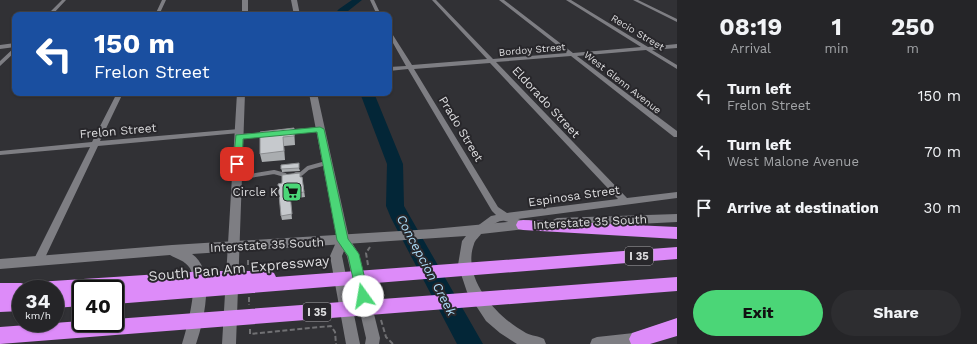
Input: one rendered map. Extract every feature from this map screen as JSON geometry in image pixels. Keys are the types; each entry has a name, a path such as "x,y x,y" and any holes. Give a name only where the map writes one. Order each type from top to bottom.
{"highway":[{"path":"523,225 677,233"},
{"name":"South Pan Am Expressway","path":"124,295 254,286 332,278 677,253"},
{"path":"64,287 206,278 332,278"},
{"name":"I 35","path":"8,336 677,284"},
{"path":"0,290 12,290"},
{"path":"0,304 12,303"},
{"path":"638,339 677,327"}],"street":[{"path":"52,12 64,0"},
{"path":"158,12 164,0"},
{"path":"244,12 245,0"},
{"path":"294,0 296,12"},
{"path":"372,0 378,12"},
{"name":"Eldorado Street","path":"434,0 626,202"},
{"name":"West Glenn Avenue","path":"501,0 677,135"},
{"name":"Recio Street","path":"568,0 677,66"},
{"path":"635,0 677,21"},
{"name":"Prado Street","path":"392,37 495,210 505,218 523,225"},
{"path":"0,47 12,45"},
{"name":"Bordoy Street","path":"392,69 677,46"},
{"path":"0,64 12,52"},
{"path":"38,261 119,96"},
{"path":"229,344 241,96"},
{"path":"314,96 343,240 353,254 373,338 372,344"},
{"name":"Frelon Street","path":"0,153 95,144 320,129"},
{"name":"Espinosa Street","path":"478,230 494,219 677,195"},
{"name":"Interstate 35 South","path":"0,264 172,250 433,234 523,225 677,218"},
{"path":"478,230 468,241 464,265 472,288 492,316 505,328 525,340 539,344"},
{"path":"343,240 336,256 353,344"},
{"path":"172,250 189,258 195,263 199,272 194,332 189,344"},
{"path":"597,344 638,339 677,337"}],"lane":[{"path":"237,178 274,172 283,176 300,174 308,168 327,163"}],"building":[{"path":"294,128 294,136 283,137 284,151 260,154 260,132"},
{"path":"299,163 299,168 281,169 281,165"},
{"path":"300,173 304,192 290,194 292,214 281,216 278,184 282,183 282,175"}],"waterway":[{"name":"Concepcion Creek","path":"341,12 358,0"},
{"name":"Concepcion Creek","path":"368,96 395,164 395,206 470,344"}],"place":[{"name":"Circle K","path":"292,192"}],"route":[{"path":"237,164 238,136 320,129 343,240 353,254 363,296"}]}
